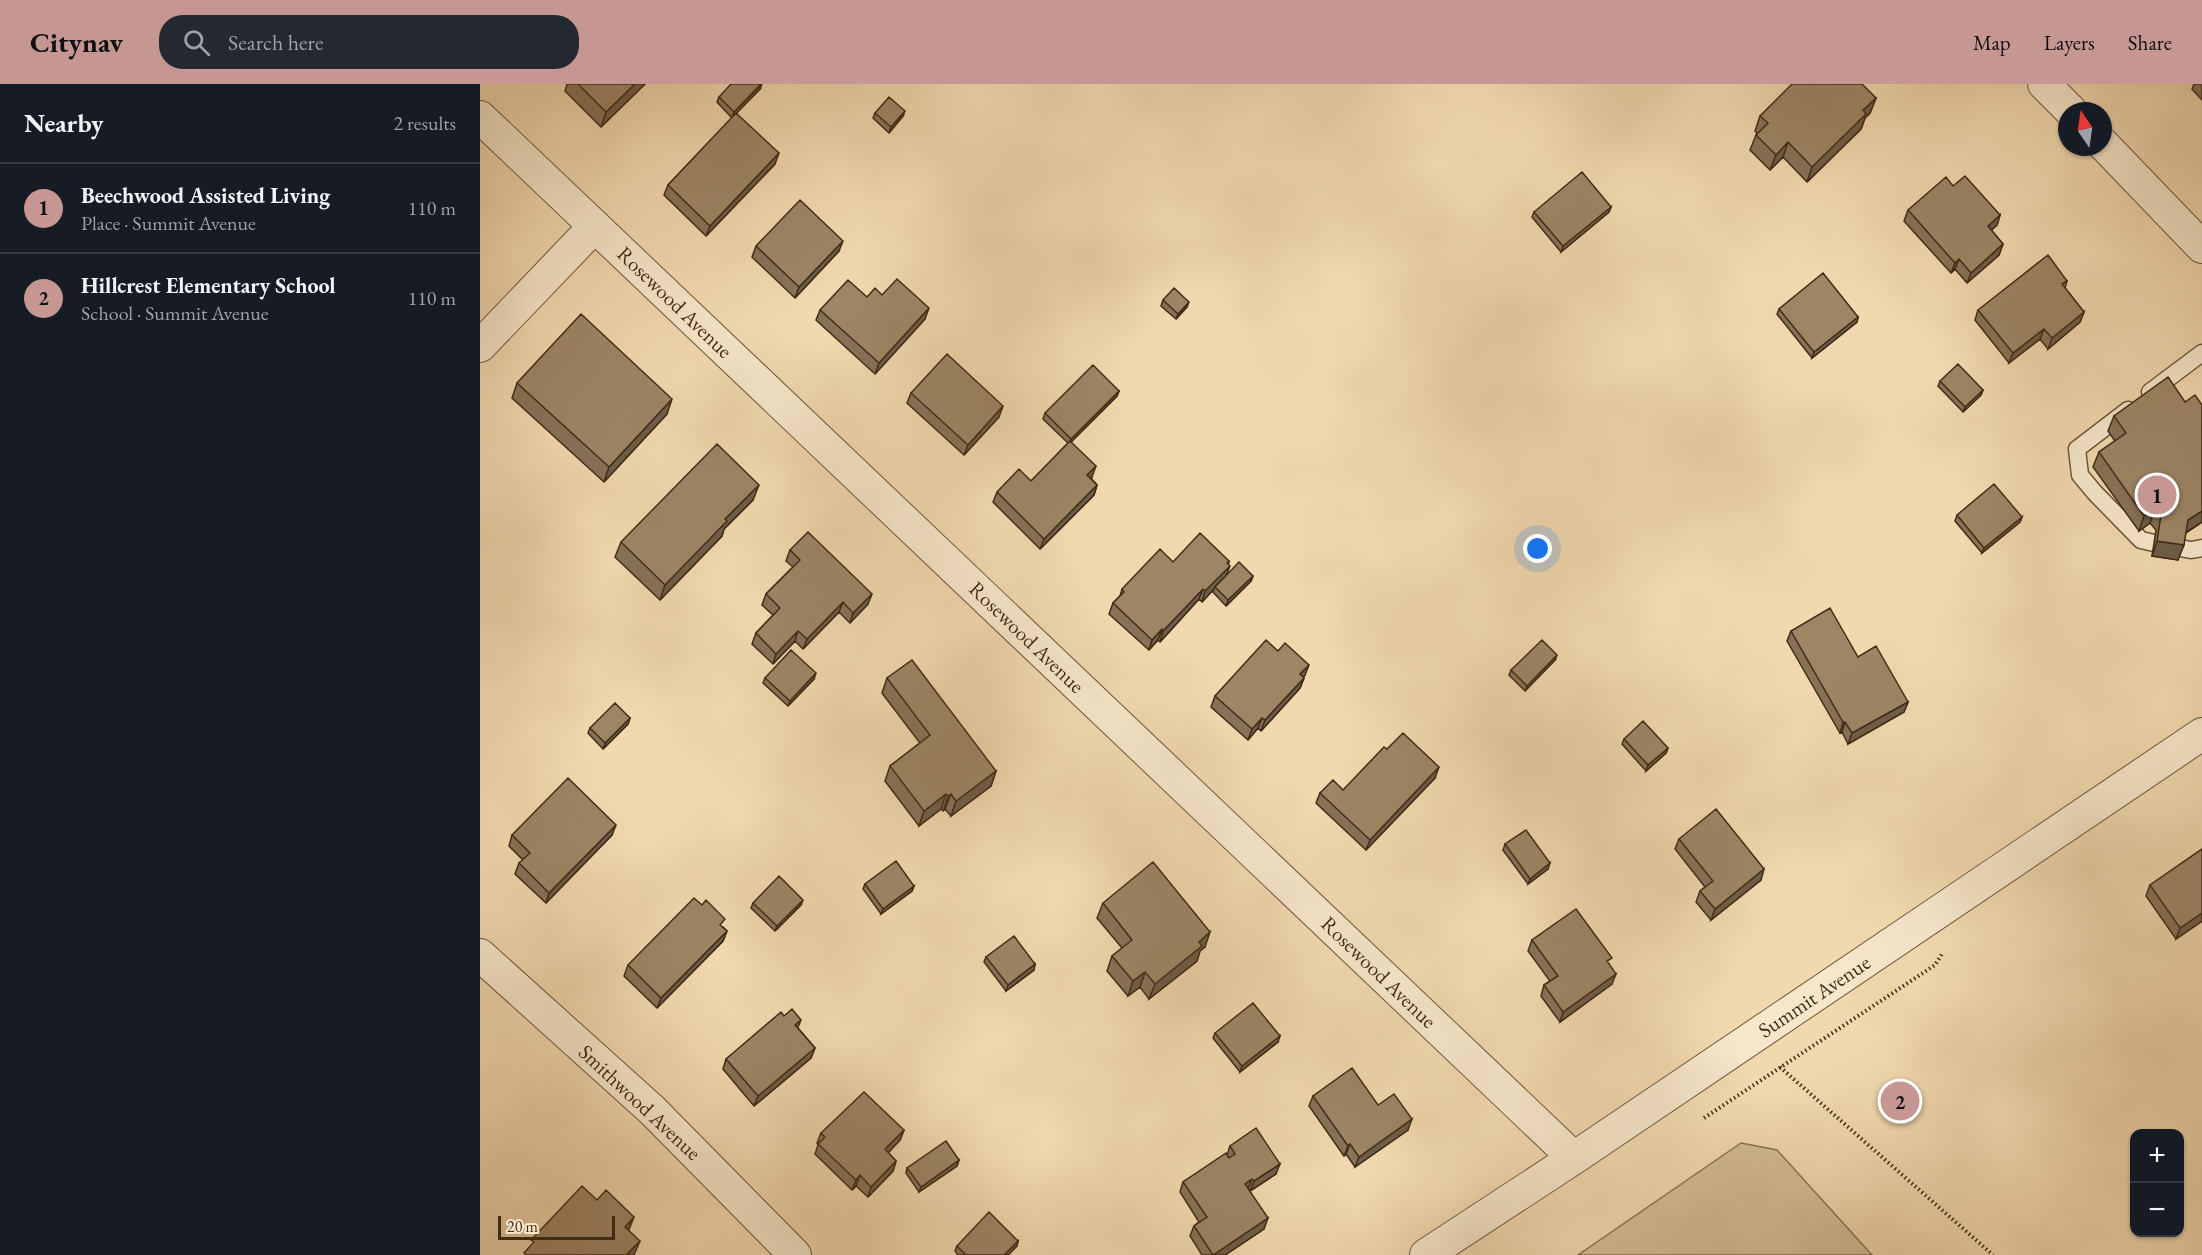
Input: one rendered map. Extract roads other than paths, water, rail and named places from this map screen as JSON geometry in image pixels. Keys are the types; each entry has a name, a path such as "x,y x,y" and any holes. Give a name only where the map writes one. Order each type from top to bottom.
{"street":[{"path":"2044,84 2062,102"},
{"name":"Rosewood Avenue","path":"480,117 1574,1158"},
{"path":"2112,153 2202,247"},
{"path":"480,346 595,226"},
{"name":"Summit Avenue","path":"1426,1255 1574,1158 2202,734"},
{"name":"Smithwood Avenue","path":"480,955 652,1110 795,1255"}],"lane":[{"path":"2154,543 2141,540 2080,475 2077,449 2202,352"},
{"path":"2180,548 2191,550 2202,548"}],"place":[{"name":"Beechwood Assisted Living","path":"2157,495"},
{"name":"Hillcrest Elementary School","path":"1900,1101"}]}
